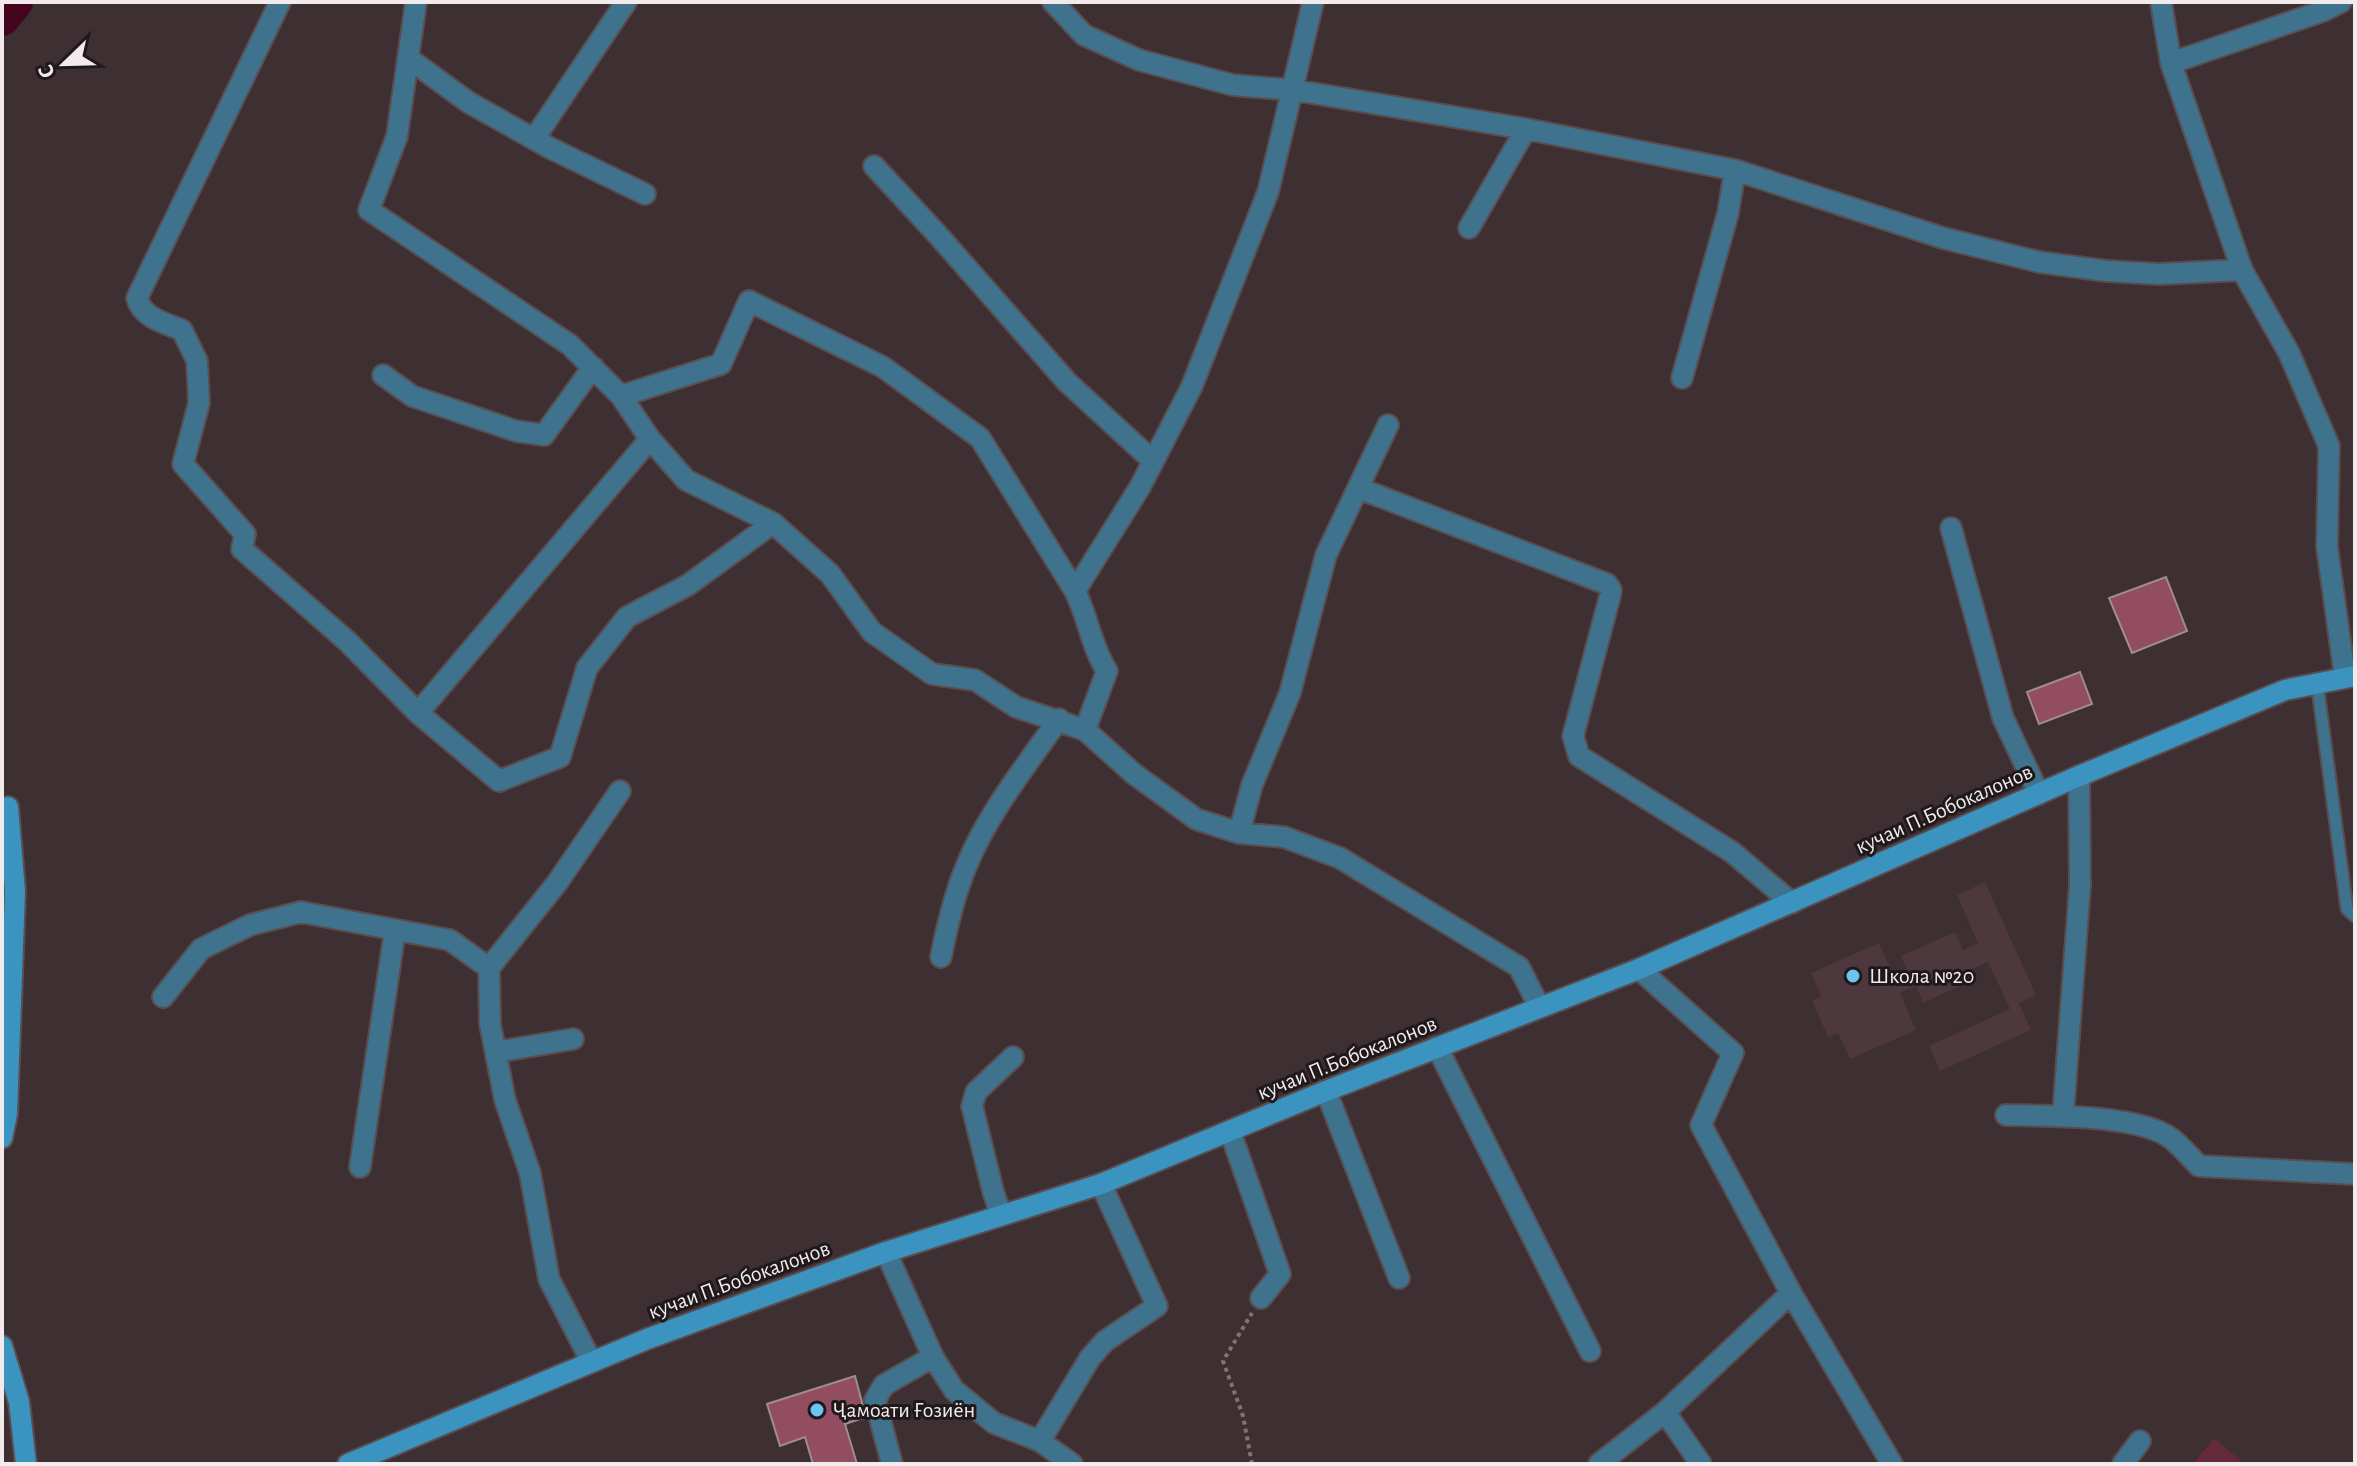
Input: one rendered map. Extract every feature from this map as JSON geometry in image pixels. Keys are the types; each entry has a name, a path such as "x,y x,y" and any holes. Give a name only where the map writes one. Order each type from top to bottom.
{"main road":[{"name":"кучаи П.Бобокалонов","path":"348,1464 591,1361 886,1252 1101,1184 1326,1091 1639,969 2079,776 2285,690 2350,676"},
{"path":"2,1138 7,1114 15,891 5,806"},
{"path":"2,1346 19,1402 26,1464"}],"street":[{"path":"280,2 137,298 139,307 149,316 182,330 197,361 199,403 183,464 245,534 242,549 347,641 418,713 499,781 560,757 587,668 627,617 688,585 773,523"},
{"path":"416,2 397,136 369,210 570,345 621,396 650,439 686,480 773,523 830,574 872,632 932,674 975,680 1016,707 1085,730 1134,774 1196,819 1239,833 1284,837 1340,858 1519,967 1539,1006"},
{"path":"534,139 626,2"},
{"path":"1053,2 1084,35 1139,60 1233,85 1294,90 1526,129 1735,170 1943,238 2039,262 2159,274 2242,270"},
{"path":"1075,591 1153,461 1192,386 1268,192 1313,2"},
{"path":"2161,2 2171,63 2242,270 2289,353 2329,446 2327,547 2350,676"},
{"path":"2171,63 2341,2"},
{"path":"408,58 468,102 645,194"},
{"path":"1469,228 1526,129"},
{"path":"874,166 1067,382 1153,461"},
{"path":"1682,378 1728,213 1735,170"},
{"path":"621,396 721,364 749,301 883,367 980,438 1075,591 1095,652 1107,671 1085,730"},
{"path":"383,375 412,396 516,431 544,435 593,367"},
{"path":"1239,833 1252,785 1290,693 1326,555 1388,425"},
{"path":"418,713 650,439"},
{"path":"1358,488 1607,584 1611,590 1610,596 1573,736 1579,756 1732,852 1792,903"},
{"path":"1951,528 2003,718 2039,794"},
{"path":"941,957 951,908 967,863 1007,791 1059,719"},
{"path":"2063,1116 2080,885 2079,776"},
{"path":"591,1361 549,1279 530,1173 505,1100 490,1024 489,968 557,883 620,791"},
{"path":"163,997 201,949 250,925 301,912 450,940 489,968"},
{"path":"360,1167 395,930"},
{"path":"1639,969 1733,1053 1701,1125 1791,1293 1892,1464"},
{"path":"496,1052 573,1039"},
{"path":"1437,1047 1590,1351"},
{"path":"1001,1215 972,1106 976,1092 1013,1057"},
{"path":"1326,1091 1399,1278"},
{"path":"2006,1115 2063,1116 2138,1124 2171,1137 2199,1166 2355,1174"},
{"path":"1230,1131 1280,1274 1261,1298"},
{"path":"1040,1441 1090,1358 1105,1341 1157,1306 1101,1184"},
{"path":"886,1252 933,1357 954,1390 994,1423 1040,1441 1072,1464"},
{"path":"1599,1464 1665,1412 1791,1293"},
{"path":"892,1464 875,1400 884,1385 933,1357"},
{"path":"1665,1412 1701,1464"},
{"path":"2123,1464 2140,1441"}],"lane":[{"path":"2317,682 2347,909 2355,916"}],"path":[{"path":"1252,1464 1243,1416 1223,1361 1261,1298"}],"shaded area":[{"name":"Школа №20","path":"1985,882 2036,995 2019,1003 2031,1030 1940,1071 1929,1046 2010,1009 1988,962 1969,970 1973,980 1923,1003 1916,986 1900,993 1916,1030 1850,1059 1838,1033 1828,1037 1812,1001 1821,996 1811,973 1879,943 1895,978 1908,972 1901,956 1955,932 1963,950 1978,943 1957,895"},
{"path":"2214,1438 2245,1464 2193,1464"}],"building":[{"path":"2166,577 2187,631 2132,653 2109,598"},
{"path":"2080,672 2092,704 2039,724 2027,692"},
{"name":"Ҷамоати Ғозиён","path":"855,1376 866,1417 845,1424 857,1464 813,1464 805,1437 780,1446 767,1404"}],"waterway":[{"path":"2,18 15,2"}],"place":[{"name":"Школа №20","path":"1853,976"},
{"name":"Ҷамоати Ғозиён","path":"817,1410"}]}
